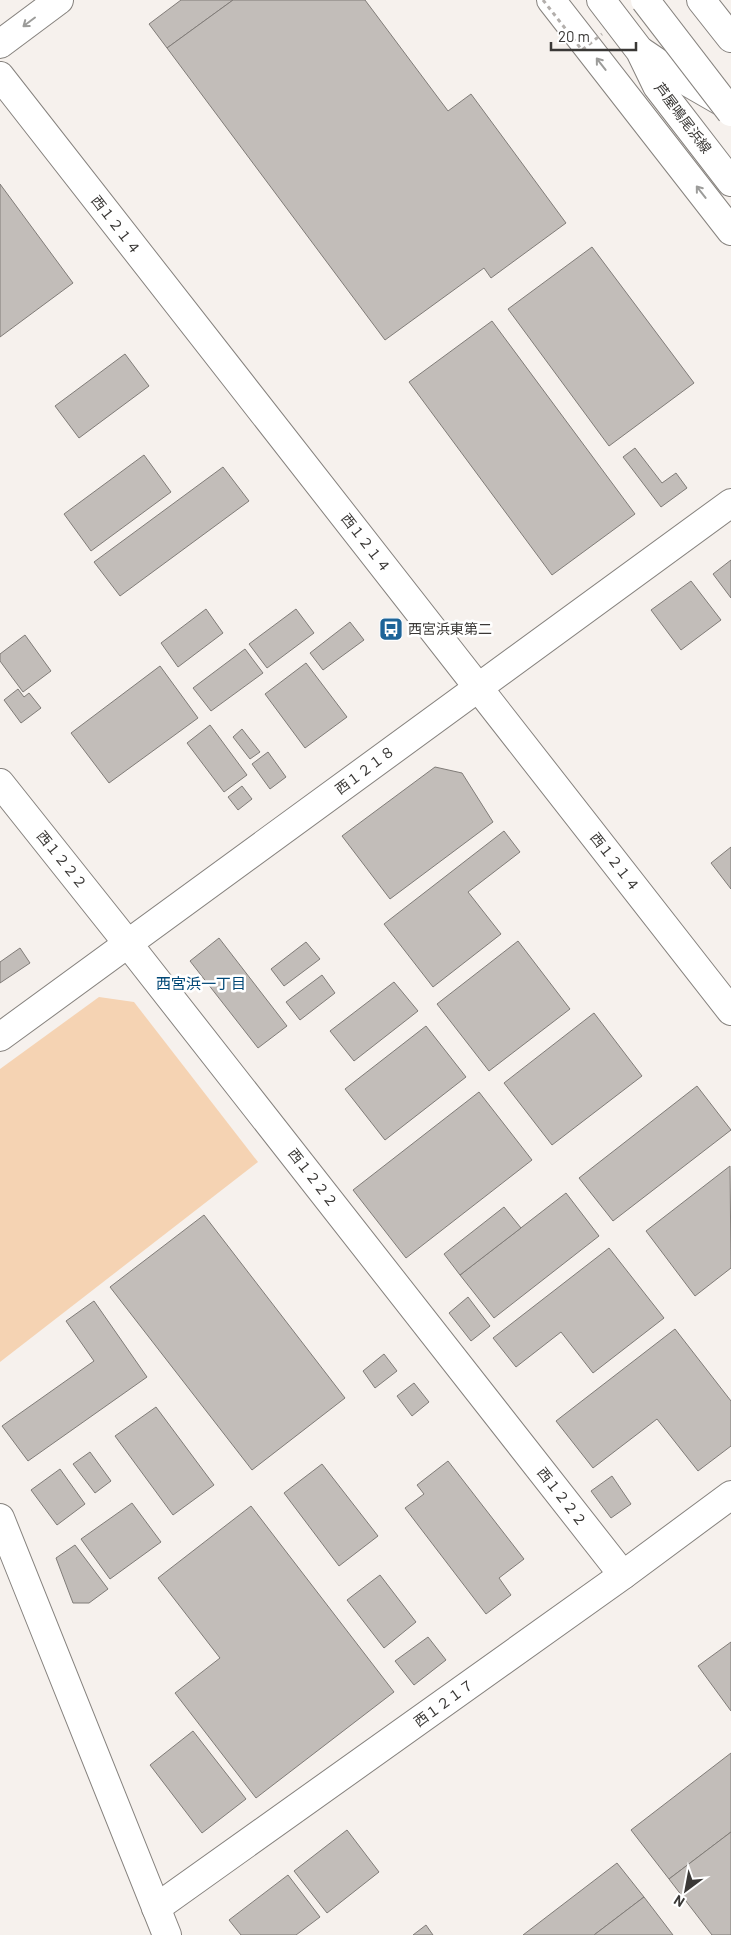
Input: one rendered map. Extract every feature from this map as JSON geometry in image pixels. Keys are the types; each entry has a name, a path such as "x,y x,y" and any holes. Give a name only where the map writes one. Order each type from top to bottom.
{"main road":[{"path":"0,44 59,0"},
{"path":"551,0 731,230"},
{"path":"645,0 731,112"},
{"path":"701,0 731,38"},
{"name":"芦屋鳴尾浜線","path":"607,18 640,51 679,77 731,106"},
{"name":"芦屋鳴尾浜線","path":"640,51 657,86 731,182"},
{"name":"西１２１４","path":"0,76 731,1011"},
{"name":"西１２１８","path":"0,1037 129,945 478,686 731,503"},
{"name":"西１２２２","path":"0,783 623,1575"},
{"name":"西１２１７","path":"156,1908 623,1575 731,1495"},
{"path":"0,1518 167,1935"}],"path":[{"path":"542,0 582,50 607,18"}],"shaded area":[{"path":"99,997 134,1002 258,1162 0,1362 0,1069"}],"building":[{"path":"181,0 233,0 167,48 149,24"},
{"path":"233,0 365,0 448,111 471,94 566,223 491,278 484,268 385,340 167,48"},
{"path":"0,184 73,283 0,337"},
{"path":"592,247 694,383 609,446 508,309"},
{"path":"492,321 635,514 552,575 409,382"},
{"path":"125,354 149,386 79,438 55,406"},
{"path":"635,448 662,483 676,473 687,488 661,507 623,457"},
{"path":"144,455 171,492 91,551 64,514"},
{"path":"223,467 249,501 120,596 94,562"},
{"path":"731,560 731,598 713,574"},
{"path":"691,581 721,620 681,650 651,610"},
{"path":"206,609 223,633 178,667 161,643"},
{"path":"296,609 314,633 267,668 249,644"},
{"path":"350,622 364,640 323,670 310,653"},
{"path":"25,635 51,671 23,692 0,661 0,654"},
{"path":"245,649 263,673 211,711 193,688"},
{"path":"306,663 347,717 305,748 265,694"},
{"path":"160,666 198,718 109,783 71,733"},
{"path":"18,689 24,697 29,693 41,708 21,723 4,700"},
{"path":"210,725 247,775 224,792 187,743"},
{"path":"242,729 260,752 250,759 233,737"},
{"path":"268,752 286,777 270,789 252,764"},
{"path":"435,767 462,773 493,822 390,899 342,836"},
{"path":"242,786 252,799 238,810 228,797"},
{"path":"504,831 520,852 468,892 501,934 433,987 384,924"},
{"path":"731,847 731,889 711,863"},
{"path":"219,938 287,1026 258,1048 190,961"},
{"path":"518,941 570,1009 489,1071 437,1004"},
{"path":"306,942 320,959 284,986 271,969"},
{"path":"20,948 30,963 0,983 0,962"},
{"path":"322,975 335,993 300,1020 286,1002"},
{"path":"394,982 418,1011 354,1061 330,1031"},
{"path":"594,1013 642,1076 552,1145 504,1083"},
{"path":"426,1026 466,1077 385,1140 345,1089"},
{"path":"697,1086 731,1130 613,1221 579,1178"},
{"path":"479,1092 532,1160 406,1258 353,1190"},
{"path":"730,1166 731,1268 695,1296 646,1231"},
{"path":"566,1193 599,1236 494,1318 460,1275"},
{"path":"504,1207 521,1228 460,1275 444,1254"},
{"path":"204,1215 345,1398 252,1470 110,1287"},
{"path":"609,1248 664,1318 593,1373 561,1332 516,1367 493,1338"},
{"path":"468,1297 490,1326 471,1341 449,1313"},
{"path":"94,1301 147,1377 28,1461 2,1426 94,1361 66,1321"},
{"path":"675,1329 731,1401 731,1446 698,1471 657,1419 593,1468 556,1421"},
{"path":"384,1354 397,1371 375,1388 363,1371"},
{"path":"414,1383 429,1402 412,1416 397,1396"},
{"path":"156,1407 214,1485 173,1515 115,1436"},
{"path":"90,1452 111,1481 95,1493 73,1464"},
{"path":"448,1461 524,1559 499,1578 511,1595 486,1614 405,1508 424,1494 417,1485"},
{"path":"322,1464 378,1536 339,1566 284,1493"},
{"path":"60,1469 85,1504 57,1525 31,1490"},
{"path":"612,1476 631,1504 611,1518 591,1491"},
{"path":"132,1503 161,1542 110,1579 81,1539"},
{"path":"251,1506 394,1692 256,1798 175,1693 220,1658 158,1578"},
{"path":"75,1545 108,1589 89,1603 73,1603 56,1558"},
{"path":"380,1575 416,1622 384,1648 347,1600"},
{"path":"428,1637 446,1660 414,1685 395,1661"},
{"path":"731,1642 731,1711 698,1666"},
{"path":"193,1731 246,1799 202,1833 150,1765"},
{"path":"731,1753 731,1832 669,1879 631,1830"},
{"path":"347,1830 379,1872 327,1913 294,1871"},
{"path":"731,1832 731,1935 712,1935 669,1879"},
{"path":"617,1863 644,1897 594,1935 523,1935"},
{"path":"288,1875 320,1917 296,1935 241,1935 229,1920"},
{"path":"644,1897 673,1935 594,1935"},
{"path":"426,1925 433,1935 413,1935"}],"place":[{"name":"西宮浜東第二","path":"391,629"}],"district":[{"name":"西宮浜一丁目","path":"201,984"}]}
